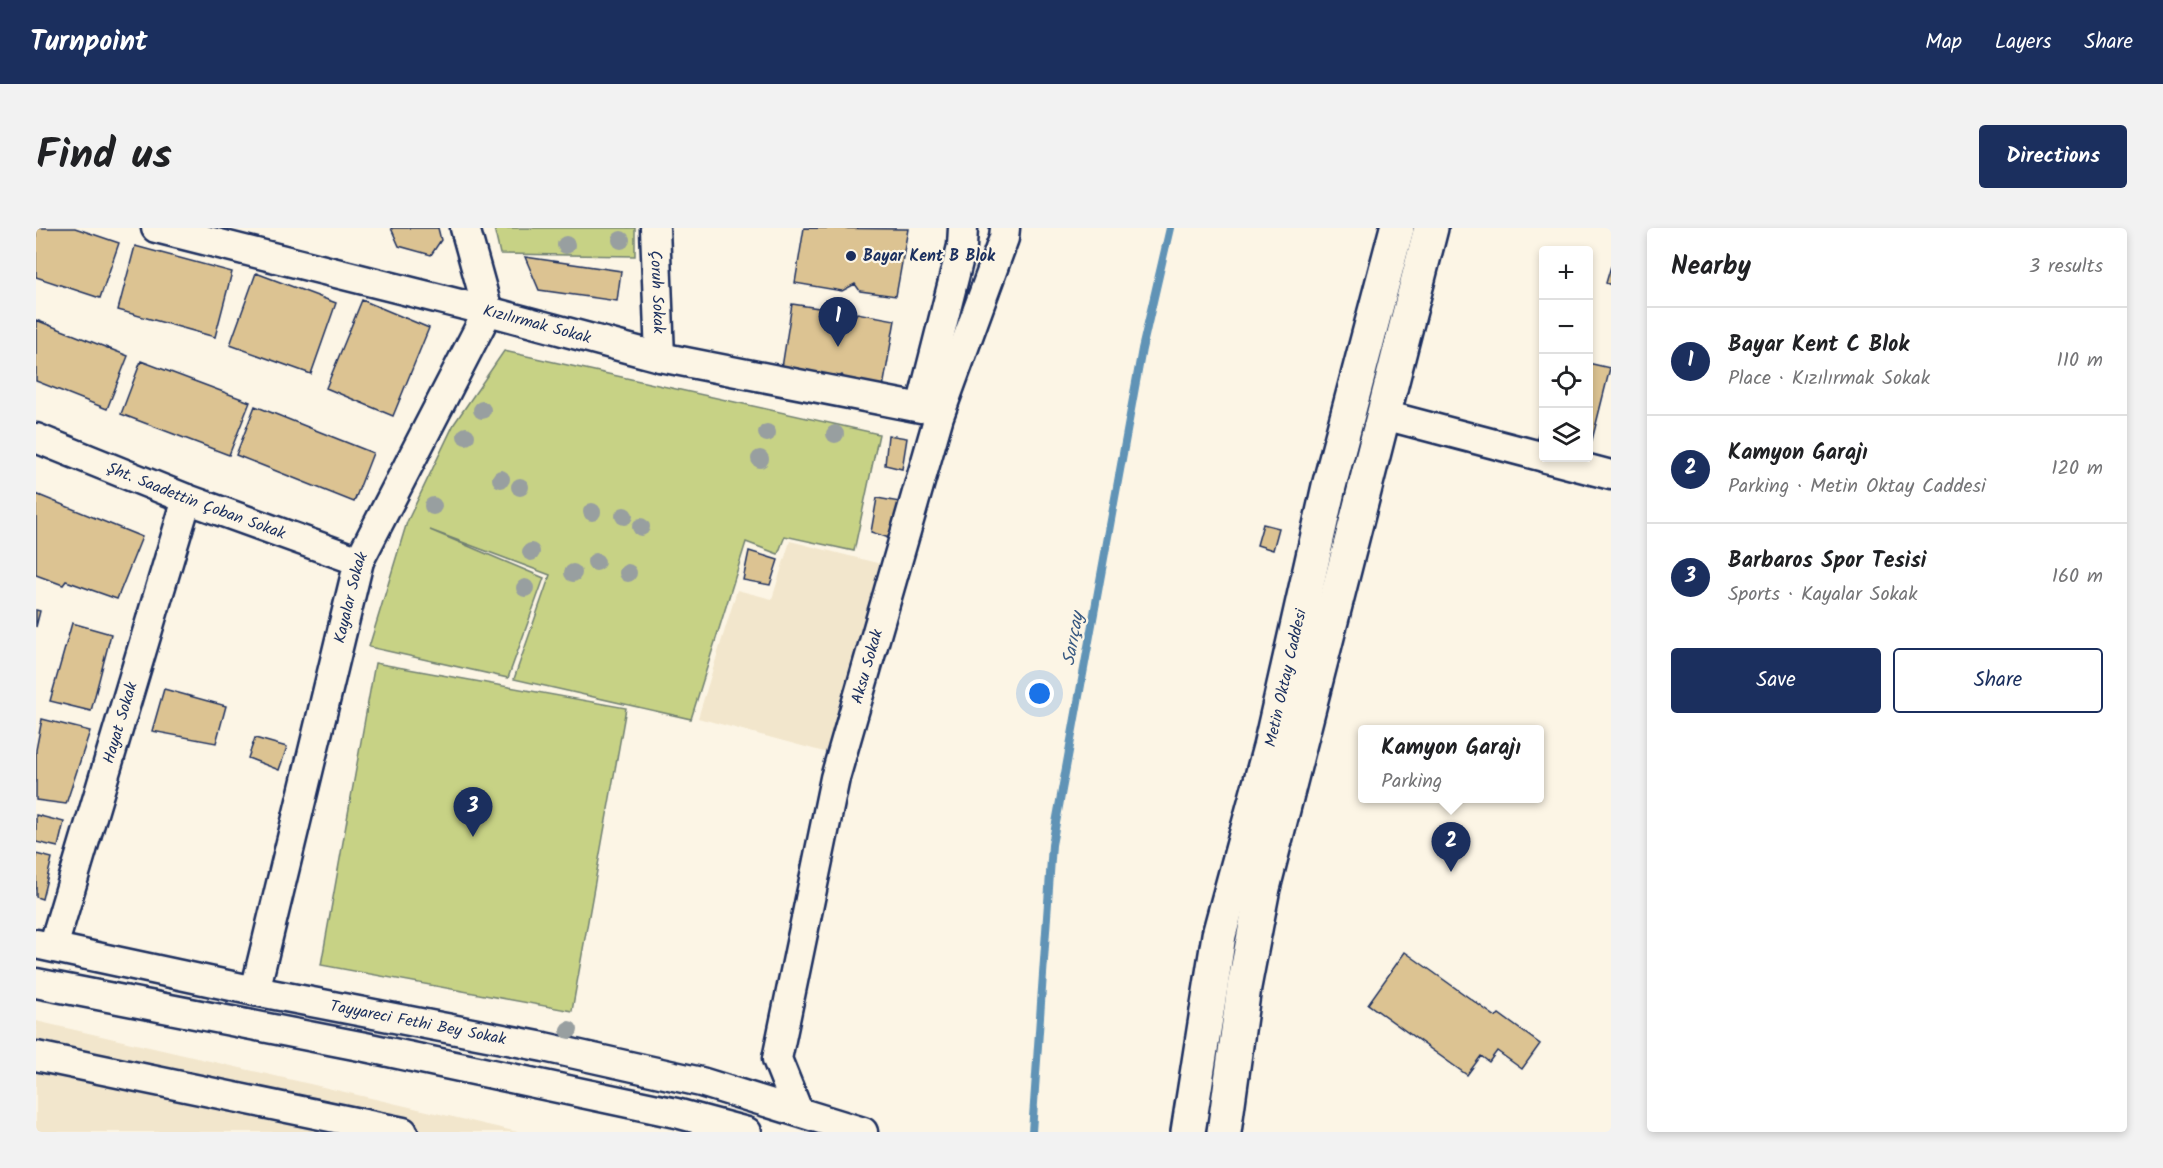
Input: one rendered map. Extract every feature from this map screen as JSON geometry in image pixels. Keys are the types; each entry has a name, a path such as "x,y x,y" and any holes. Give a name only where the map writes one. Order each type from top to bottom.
{"main road":[{"name":"Metin Oktay Caddesi","path":"1188,1132 1219,935 1270,747 1329,486 1397,228"},
{"name":"Metin Oktay Caddesi","path":"1224,1132 1244,987 1263,888 1431,228"}],"street":[{"name":"Kızılırmak Sokak","path":"156,228 488,311 660,357 921,408 962,246 963,228"},
{"path":"465,228 488,311"},
{"name":"Çoruh Sokak","path":"655,228 660,357"},
{"name":"Aksu Sokak","path":"798,1111 777,1059 835,778 939,416 1004,238 1005,228"},
{"name":"Kayalar Sokak","path":"255,991 359,561 488,311"},
{"path":"1384,415 1539,455"},
{"name":"Şht. Saadettin Çoban Sokak","path":"36,438 187,499 359,561"},
{"path":"1563,462 1611,475"},
{"name":"Hayat Sokak","path":"44,945 187,499"},
{"name":"Tayyareci Fethi Bey Sokak","path":"44,945 255,991 544,1047 701,1082 863,1132"},
{"name":"Tayyareci Fethi Bey Sokak","path":"36,982 388,1052 676,1113 747,1132"},
{"path":"36,1056 403,1132"}],"shaded area":[{"path":"790,541 889,566 839,756 698,718 737,590 772,599"},
{"path":"36,1021 518,1132 36,1132"}],"green space":[{"path":"494,228 635,228 635,256 500,254"},
{"path":"504,351 879,434 854,551 785,536 778,554 746,542 691,719 514,679 550,575 430,530 544,578 508,678 369,647 407,522 454,424"},
{"path":"375,663 626,708 572,1011 321,965"}],"building":[{"path":"36,228 75,228 119,243 100,298 36,277"},
{"path":"391,228 438,228 441,240 431,255 399,246"},
{"name":"Bayar Kent B Blok","path":"804,228 908,229 896,296 860,291 855,284 842,291 795,283"},
{"path":"135,246 232,272 215,337 118,310"},
{"path":"525,257 621,271 617,301 539,290"},
{"path":"1611,266 1611,285 1606,283"},
{"path":"256,273 336,303 311,374 230,345"},
{"path":"362,300 429,328 393,416 326,388"},
{"path":"792,304 832,310 832,317 852,321 857,313 895,320 883,388 847,382 842,375 828,382 781,374"},
{"path":"36,320 128,356 107,409 36,381"},
{"path":"141,361 250,402 229,455 121,414"},
{"path":"1593,364 1610,368 1593,436"},
{"path":"255,406 373,453 354,502 236,455"},
{"path":"888,435 907,438 902,469 885,465"},
{"path":"36,494 142,537 117,599 66,581 63,585 36,575"},
{"path":"877,498 900,502 892,539 871,532"},
{"path":"1263,524 1279,528 1273,550 1257,545"},
{"path":"749,551 778,560 770,585 743,580"},
{"path":"36,610 40,611 36,627"},
{"path":"72,623 111,634 91,711 50,701"},
{"path":"164,689 226,706 216,743 152,731"},
{"path":"42,719 90,731 66,804 36,800 36,750"},
{"path":"255,738 287,747 279,770 248,758"},
{"path":"36,815 64,822 58,847 36,842"},
{"path":"36,854 52,858 42,899 36,897"},
{"path":"1405,952 1496,1017 1499,1014 1540,1044 1522,1069 1497,1051 1489,1062 1481,1056 1467,1075 1368,1004"}],"waterway":[{"name":"Sarıçay","path":"1032,1132 1052,845 1142,349 1170,228"}],"place":[{"name":"Bayar Kent B Blok","path":"851,256"},
{"name":"Bayar Kent C Blok","path":"838,347"},
{"name":"Barbaros Spor Tesisi","path":"473,837"},
{"name":"Kamyon Garajı","path":"1451,872"}]}
